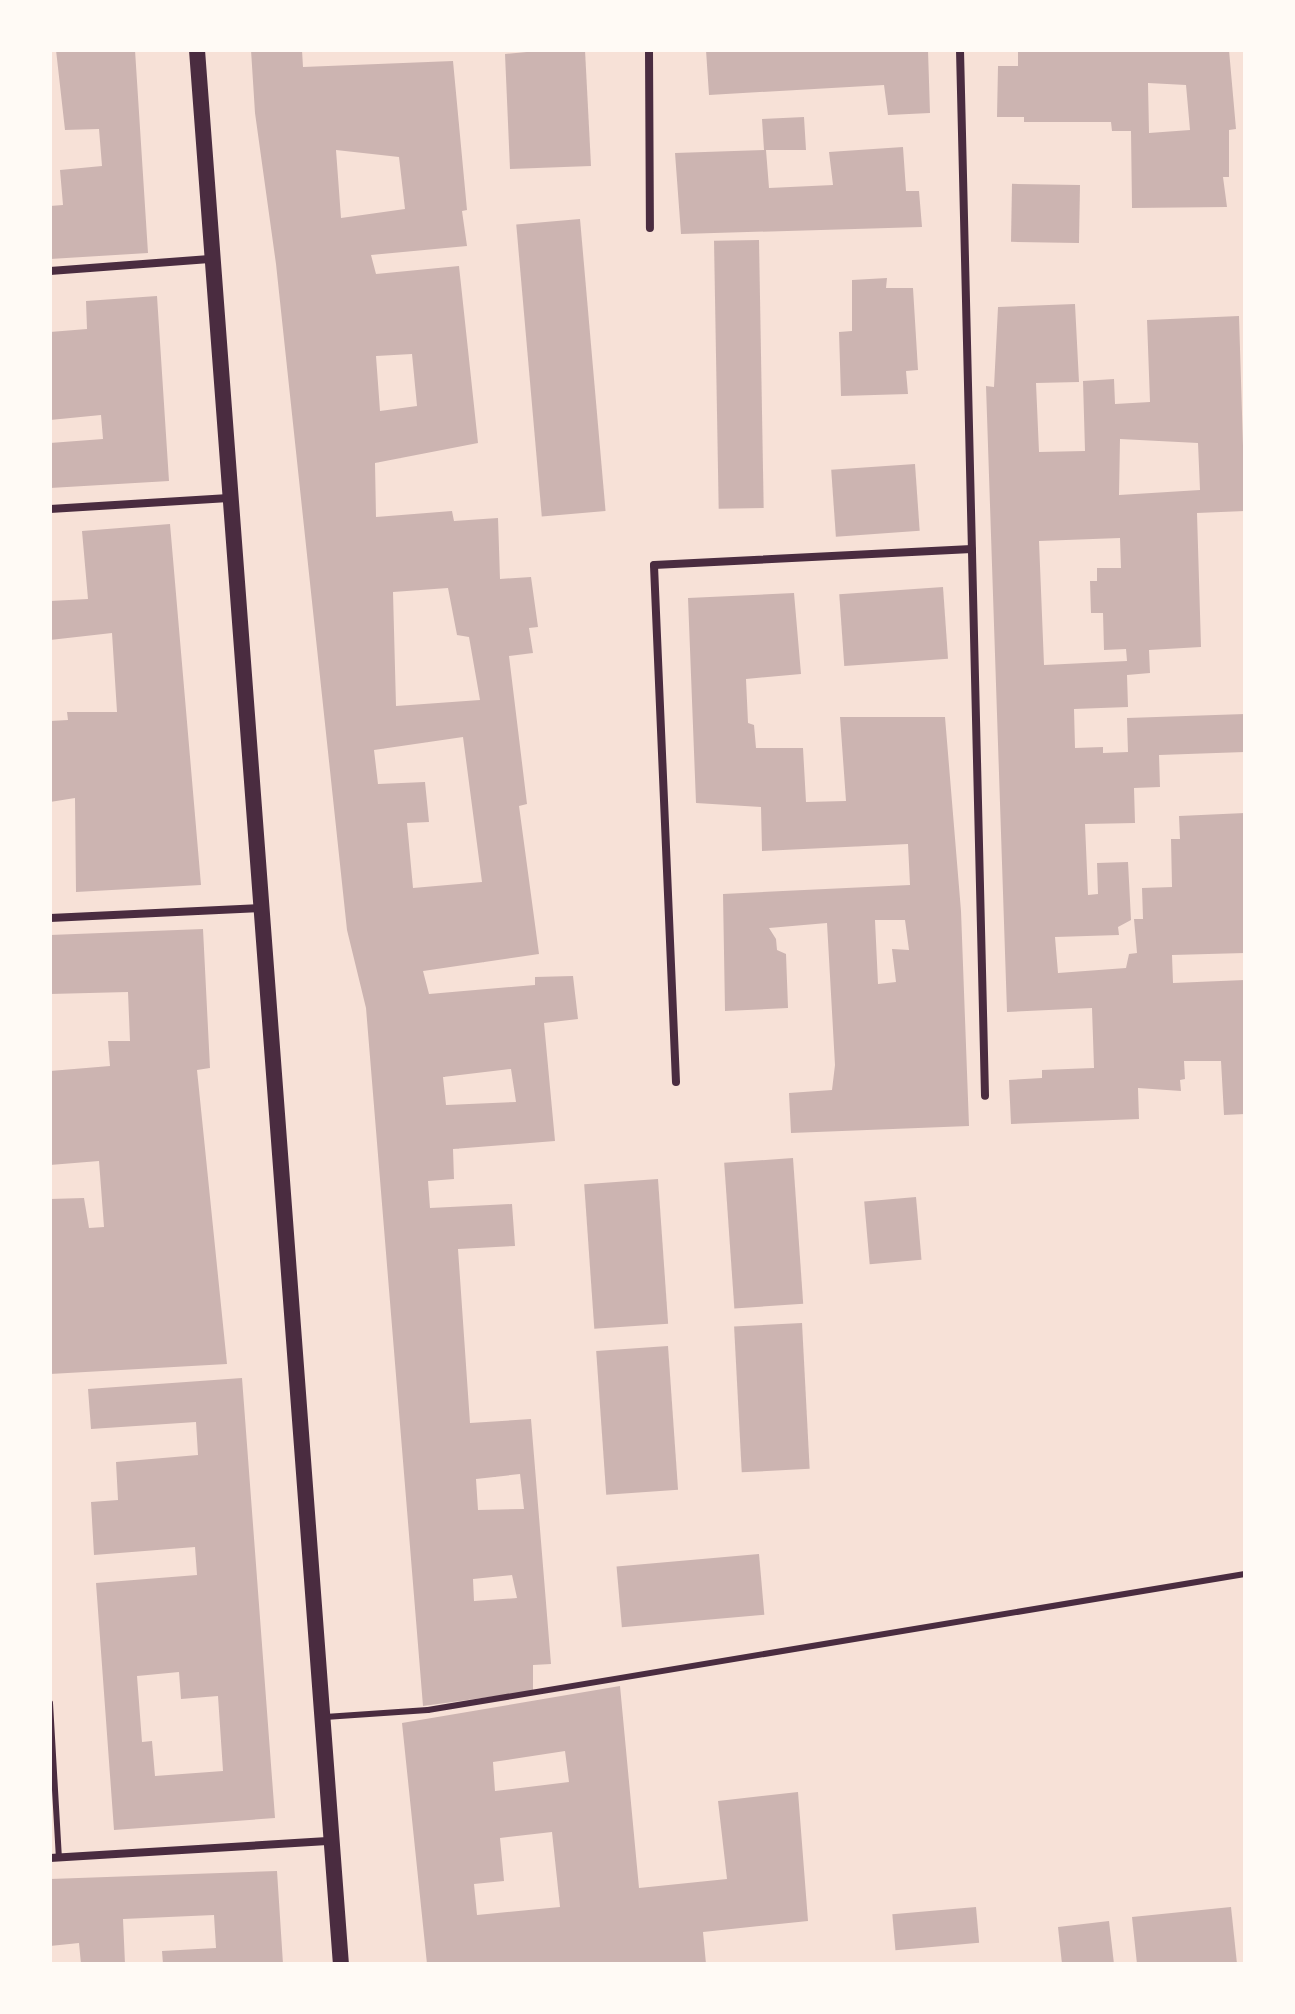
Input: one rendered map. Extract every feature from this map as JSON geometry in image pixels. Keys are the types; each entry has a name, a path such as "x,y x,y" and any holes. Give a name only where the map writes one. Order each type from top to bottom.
{"main road":[{"path":"197,50 210,259 325,1717 341,1964"}],"street":[{"path":"649,50 650,228"},
{"path":"960,50 985,1096"},
{"path":"50,271 210,259"},
{"path":"50,509 229,498"},
{"path":"676,1082 654,565 972,549"},
{"path":"50,918 261,908"},
{"path":"55,1858 331,1841"}],"lane":[{"path":"325,1717 428,1710 1245,1574"},
{"path":"50,1703 55,1858"}],"building":[{"path":"56,50 135,50 148,253 50,259 50,206 63,205 60,170 102,166 99,129 65,130"},
{"path":"251,50 302,50 303,67 453,61 467,210 462,211 467,246 371,255 376,274 459,266 478,443 375,463 376,517 452,511 454,521 498,518 500,579 531,577 538,627 529,628 533,653 509,656 527,804 519,806 539,954 423,971 429,994 535,985 535,977 573,976 578,1019 544,1023 555,1141 453,1149 454,1179 428,1181 430,1208 512,1204 515,1246 458,1249 470,1423 531,1419 551,1664 533,1665 533,1691 423,1706 366,1008 347,930 276,264 255,113","holes":["336,150 399,157 405,209 341,218","412,354 417,406 380,411 376,356","448,588 457,635 469,637 480,700 396,706 393,592","463,737 482,882 413,888 407,823 429,822 425,782 378,784 374,750","511,1069 516,1102 446,1105 443,1077","520,1474 524,1509 478,1510 476,1479","512,1575 517,1598 474,1601 473,1579"]},
{"path":"585,50 591,166 510,169 505,54"},
{"path":"706,50 928,50 930,113 888,115 884,85 709,95"},
{"path":"1018,50 1229,50 1236,129 1229,130 1229,177 1223,177 1227,207 1132,208 1131,131 1112,131 1111,122 1024,122 1024,117 997,117 998,66 1018,66","holes":["1148,83 1186,85 1190,130 1149,133"]},
{"path":"804,117 806,150 766,150 769,188 833,185 829,152 903,147 906,191 919,191 922,227 681,234 675,153 764,150 762,119"},
{"path":"1012,184 1080,185 1079,243 1011,242"},
{"path":"580,219 606,511 542,516 516,225"},
{"path":"759,240 764,508 719,509 714,241"},
{"path":"887,278 886,288 913,288 918,370 906,371 908,394 841,396 839,332 852,331 852,280"},
{"path":"157,296 169,481 50,488 50,443 103,439 101,415 50,420 50,332 87,329 86,301"},
{"path":"1075,304 1079,382 1036,383 1039,452 1085,451 1083,381 1114,379 1115,404 1150,402 1147,320 1239,316 1245,511 1197,513 1201,647 1149,650 1150,673 1127,675 1128,707 1074,709 1075,748 1103,747 1103,753 1128,752 1127,718 1245,714 1245,752 1159,755 1160,787 1134,788 1135,823 1085,824 1088,895 1098,894 1097,863 1128,862 1131,920 1118,927 1119,935 1055,937 1058,973 1126,968 1129,954 1137,953 1134,919 1143,919 1142,888 1172,887 1171,839 1180,839 1179,816 1245,813 1245,953 1172,955 1173,983 1245,980 1245,1114 1224,1115 1221,1061 1184,1061 1185,1079 1180,1080 1181,1091 1138,1088 1139,1119 1011,1124 1009,1080 1042,1078 1042,1070 1094,1068 1092,1008 1007,1012 986,386 994,387 998,307","holes":["1120,439 1198,443 1200,490 1119,495","1120,538 1121,568 1097,568 1097,581 1090,581 1091,613 1103,613 1104,650 1126,649 1127,661 1044,665 1039,541"]},
{"path":"915,464 920,531 836,537 831,470"},
{"path":"170,524 201,885 76,892 75,798 50,802 50,721 68,720 67,712 117,712 112,633 50,640 50,601 88,599 82,531"},
{"path":"943,587 948,659 844,666 839,594"},
{"path":"794,593 801,674 746,679 748,723 754,725 756,748 803,748 806,802 846,801 840,717 945,717 961,911 969,1126 791,1133 789,1093 832,1090 835,1065 827,923 769,928 776,939 777,950 786,954 788,1008 725,1011 723,894 910,885 908,844 762,851 761,807 696,803 688,598","holes":["875,920 905,920 909,950 892,949 896,982 878,984"]},
{"path":"203,929 210,1068 197,1070 227,1364 50,1374 50,1199 84,1198 89,1228 104,1227 99,1161 50,1165 50,1071 110,1066 108,1041 130,1041 128,992 50,994 50,935"},
{"path":"793,1158 803,1304 734,1308 724,1163"},
{"path":"658,1179 668,1324 594,1329 584,1184"},
{"path":"916,1197 921,1260 870,1264 864,1202"},
{"path":"802,1323 810,1469 742,1472 734,1327"},
{"path":"668,1346 678,1490 606,1495 596,1351"},
{"path":"242,1378 275,1818 114,1830 96,1583 197,1575 195,1547 94,1555 91,1502 118,1500 116,1462 198,1455 196,1422 91,1429 88,1389","holes":["179,1672 181,1699 218,1696 223,1771 155,1776 152,1741 142,1742 137,1676"]},
{"path":"759,1554 764,1615 622,1627 617,1566"},
{"path":"620,1686 639,1888 727,1879 718,1801 798,1792 808,1921 703,1932 706,1964 427,1964 402,1723","holes":["565,1751 569,1782 495,1791 493,1762","552,1832 560,1907 477,1915 474,1884 504,1881 500,1838"]},
{"path":"277,1871 283,1964 163,1964 162,1951 216,1948 214,1915 123,1919 125,1964 81,1964 79,1943 50,1946 50,1879"},
{"path":"976,1907 979,1943 895,1950 892,1914"},
{"path":"1231,1907 1237,1964 1137,1964 1132,1917"},
{"path":"1109,1921 1114,1964 1062,1964 1058,1927"}]}
